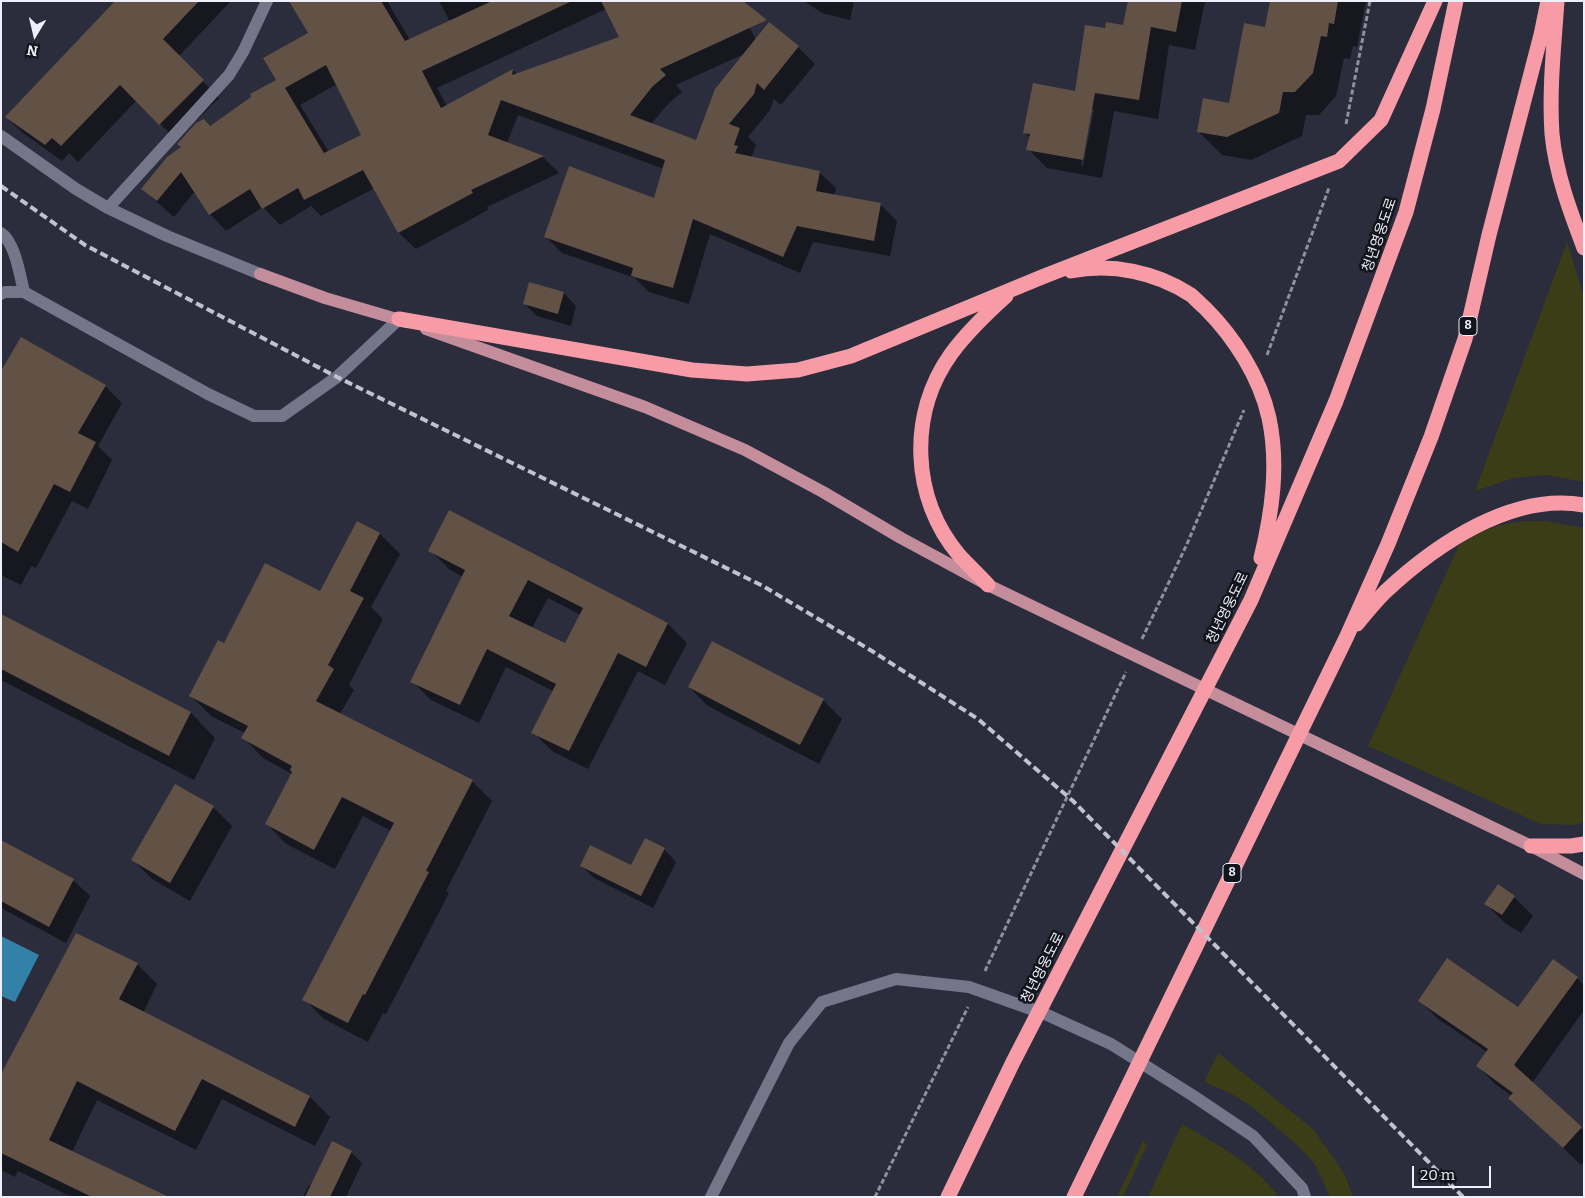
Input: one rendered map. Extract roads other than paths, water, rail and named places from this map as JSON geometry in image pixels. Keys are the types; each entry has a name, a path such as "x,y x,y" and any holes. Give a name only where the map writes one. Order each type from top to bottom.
{"highway":[{"path":"399,319 692,370 747,374 798,370 850,356 1042,276 1339,161 1381,120 1434,1"},
{"name":"청년영웅도로","path":"948,1197 1013,1062 1251,600 1336,401 1406,212 1433,109 1456,1"},
{"name":"8","path":"1074,1197 1347,636 1388,544 1424,455 1465,339 1548,1"},
{"path":"1556,1 1552,80 1552,135 1562,188 1584,248"},
{"path":"988,585 958,554 938,522 925,491 920,457 922,422 932,388 951,355 976,323 1007,295 1042,276 1082,269 1122,268 1158,278 1192,296 1219,322 1239,349 1256,383 1269,418 1274,468 1271,512 1251,600"},
{"path":"1347,636 1384,593 1420,562 1460,536 1499,515 1540,504 1584,504"},
{"path":"1532,846 1584,844"}],"main road":[{"path":"260,274 325,298 399,319 645,407 745,450 988,585 1532,846 1584,874"}],"street":[{"path":"108,208 229,75 243,52 267,1"},
{"path":"1,136 76,189 108,208 167,236 260,274"},
{"path":"1,232 15,256 24,292"},
{"path":"1,294 4,292 24,292 208,394 254,416 282,416 337,377 399,319"},
{"path":"711,1197 788,1043 822,1002 896,979 969,987 1045,1014 1111,1044 1192,1094 1253,1136 1302,1188 1305,1197"}],"water":[{"path":"1,936 39,955 15,1002 1,996"}],"railway":[{"path":"1,186 85,245 337,377 763,586 872,651 978,719 1073,801 1463,1197"}]}
